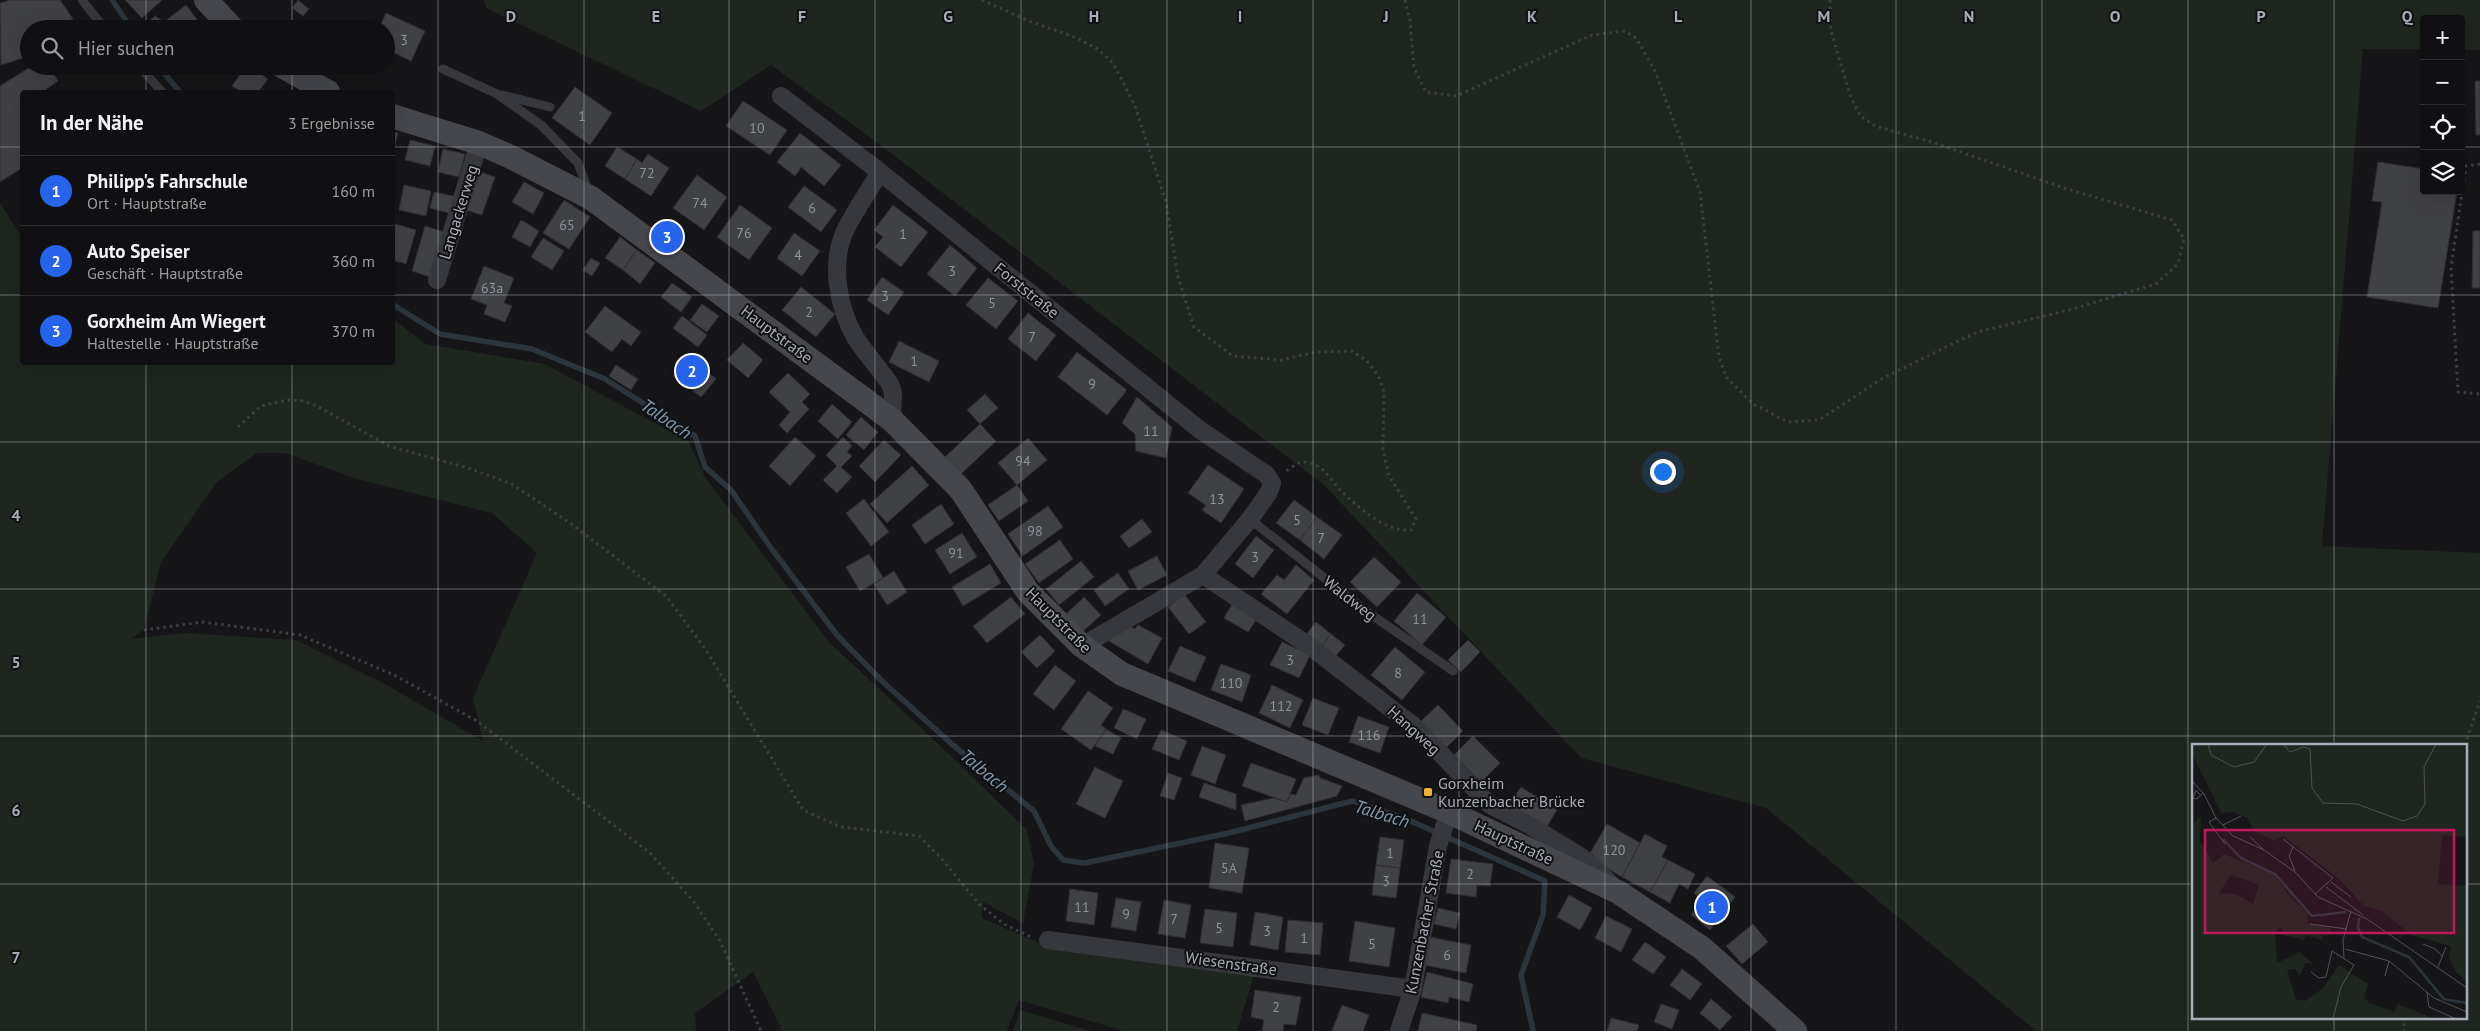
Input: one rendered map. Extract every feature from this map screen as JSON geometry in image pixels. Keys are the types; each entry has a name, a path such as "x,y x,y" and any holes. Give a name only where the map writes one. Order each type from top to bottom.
{"main road":[{"path":"206,0 225,20"},
{"path":"298,75 324,90"},
{"name":"Hauptstraße","path":"395,117 478,143 524,162 591,198 892,420 961,490 1028,592 1082,646 1122,674 1447,819 1618,892 1702,948 1795,1031"}],"street":[{"name":"Forststraße","path":"781,96 880,172 1200,430 1267,475 1272,483"},
{"name":"Langackerweg","path":"437,280 478,143"},
{"path":"880,172 845,231 840,246 838,264 839,293 849,325 863,349 891,386 893,393 892,420"},
{"path":"1082,646 1203,574 1250,519 1269,492 1272,483"},
{"name":"Hangweg","path":"1203,574 1311,647 1415,727 1490,805 1531,826 1586,860 1618,892"},
{"name":"Kunzenbacher Straße","path":"1398,1031 1413,989 1438,846 1447,819"},
{"name":"Wiesenstraße","path":"1048,940 1413,989"}],"lane":[{"path":"82,0 99,20"},
{"path":"443,69 497,94 541,125 578,163 591,198"},
{"path":"147,75 160,90"},
{"path":"497,94 550,107"},
{"name":"Waldweg","path":"1250,519 1366,611 1453,672"}],"path":[{"path":"982,0 1029,21 1077,38 1099,50 1113,63 1135,106 1166,202 1178,277 1194,327 1233,356 1281,360 1316,352 1352,351 1367,361 1378,375 1384,392 1383,450 1389,476 1416,519 1412,530 1400,532 1372,517 1340,490 1323,469 1305,462 1295,465 1272,483"},
{"path":"1405,0 1410,20 1414,68 1426,92 1456,96 1592,35 1625,31 1636,38 1655,71 1700,192 1719,357 1726,377 1753,404 1788,422 1819,420 1883,378 1977,332 2069,310 2156,284 2178,264 2184,239 2172,220 2064,188 1932,142 1875,126 1860,116 1850,95 1831,31 1830,0"},
{"path":"2480,164 2466,166 2452,268 2458,392 2480,394"},
{"path":"238,427 260,406 288,400 303,401 317,406 390,446 468,468 512,484 570,523 666,596 706,650 803,810 840,827 919,836 940,856 979,904 998,919 1033,938 1048,940"},
{"path":"144,630 203,622 300,635 394,675 477,720 650,853 694,902 720,941 761,1031"},
{"path":"2466,744 2480,702"},
{"path":"2404,1018 2404,1031"}],"shaded area":[{"path":"484,0 2480,0 2480,50 2465,50 2465,15 2420,15 2420,49 2363,49 2322,546 2480,553 2480,1031 2036,1031 1766,808 1581,758 1324,485 875,141 771,65 701,111 486,8"},
{"path":"0,203 20,234 20,365 395,365 395,321 426,344 545,364 688,441 705,477 829,642 1027,830 1034,864 1023,923 983,902 982,918 1053,949 1254,975 1237,1031 1124,1031 1019,1000 1007,1031 782,1031 753,972 695,1013 696,1031 0,1031","holes":["257,453 285,453 357,479 492,513 537,553 473,698 483,741 385,684 296,640 184,633 131,639 144,630 161,562 217,482"]},
{"path":"1020,1010 1091,1031 1013,1031"}],"building":[{"path":"10,0 60,0 73,19 20,20 20,59 1,65 0,3"},
{"path":"125,0 162,0 142,18"},
{"path":"298,0 309,9 303,16 292,8"},
{"path":"186,5 197,20 167,20"},
{"path":"386,13 425,31 411,61 395,53 395,20 383,20"},
{"path":"155,16 161,20 150,20"},
{"path":"20,74 54,75 58,81 47,90 20,90 20,169 0,182 0,86"},
{"path":"240,75 262,75 268,79 260,90 239,90 232,86"},
{"path":"2475,81 2480,81 2480,135 2476,135"},
{"path":"575,87 612,113 590,145 552,118"},
{"path":"743,101 787,130 770,155 726,126"},
{"path":"395,132 398,133 395,146"},
{"path":"800,133 841,165 824,186 801,167 795,176 777,162"},
{"path":"410,140 435,146 430,166 405,160"},
{"path":"617,147 637,159 625,179 605,166"},
{"path":"443,149 465,154 459,177 438,172"},
{"path":"648,154 669,168 651,196 625,179 637,159 642,163"},
{"path":"2378,162 2420,168 2420,195 2456,195 2438,308 2367,297 2382,202 2372,201"},
{"path":"480,172 495,177 482,215 466,210"},
{"path":"697,175 727,197 704,230 673,208"},
{"path":"524,182 544,193 533,214 512,202"},
{"path":"404,185 431,191 426,216 399,210"},
{"path":"804,186 837,210 821,232 788,207"},
{"path":"434,192 457,197 453,214 430,208"},
{"path":"564,200 590,217 569,249 543,233"},
{"path":"740,205 772,228 749,260 717,237"},
{"path":"893,205 928,232 901,267 875,247 883,237 874,230"},
{"path":"521,220 539,231 530,247 512,237"},
{"path":"395,224 416,230 406,264 395,261"},
{"path":"425,226 444,232 431,277 412,271"},
{"path":"2473,231 2480,231 2480,288 2472,288"},
{"path":"794,233 820,251 802,276 777,258"},
{"path":"620,237 637,250 623,270 605,258"},
{"path":"543,238 564,251 552,270 531,257"},
{"path":"950,245 977,268 955,296 927,274"},
{"path":"637,250 655,263 640,284 623,270"},
{"path":"591,258 600,263 592,276 583,270"},
{"path":"484,266 514,278 504,303 512,306 505,322 484,314 487,305 471,299"},
{"path":"882,277 904,292 888,315 867,300"},
{"path":"988,278 1018,301 996,329 966,305"},
{"path":"672,283 692,297 681,312 661,297"},
{"path":"801,287 835,314 816,337 782,310"},
{"path":"702,304 719,316 707,332 690,320"},
{"path":"605,306 641,332 631,346 622,339 612,352 585,332"},
{"path":"1028,313 1056,335 1036,361 1008,339"},
{"path":"682,316 707,335 698,347 673,328"},
{"path":"899,341 939,361 929,382 889,362"},
{"path":"743,343 763,360 748,378 727,360"},
{"path":"1077,352 1127,390 1107,415 1058,377"},
{"path":"688,357 716,379 701,397 673,376"},
{"path":"616,365 638,379 631,390 609,376"},
{"path":"788,373 810,394 802,402 809,409 787,433 779,425 790,412 769,392"},
{"path":"985,394 998,408 980,424 967,410"},
{"path":"1137,397 1172,427 1166,458 1136,451 1135,434 1122,423"},
{"path":"832,404 852,422 838,439 818,421"},
{"path":"861,417 878,432 864,450 846,435"},
{"path":"980,424 996,441 961,474 945,457"},
{"path":"795,437 816,456 790,486 769,466"},
{"path":"843,437 852,446 847,452 852,456 841,467 852,477 837,493 823,480 837,466 826,455"},
{"path":"1028,438 1047,460 1017,485 998,463"},
{"path":"884,440 901,455 875,482 859,466"},
{"path":"1208,465 1244,489 1221,523 1202,510 1206,505 1188,493"},
{"path":"912,466 929,485 887,523 870,504"},
{"path":"1017,485 1028,501 999,521 988,505"},
{"path":"864,499 889,532 871,546 846,513"},
{"path":"1294,500 1317,517 1300,540 1276,523"},
{"path":"941,504 954,524 925,544 912,525"},
{"path":"1048,506 1063,527 1023,556 1008,534"},
{"path":"1317,517 1342,535 1324,559 1300,540"},
{"path":"1142,519 1152,532 1129,548 1120,536"},
{"path":"962,533 977,557 950,574 935,550"},
{"path":"1256,536 1274,550 1253,578 1235,564"},
{"path":"1060,540 1073,559 1039,583 1025,564"},
{"path":"869,554 883,578 860,591 846,567"},
{"path":"1157,556 1167,575 1138,590 1128,571"},
{"path":"1374,557 1401,582 1377,607 1350,582"},
{"path":"1081,561 1094,577 1059,605 1046,589"},
{"path":"990,564 1001,583 963,606 952,587"},
{"path":"1296,565 1314,580 1287,614 1261,594 1277,575 1284,580"},
{"path":"894,571 907,592 887,605 874,584"},
{"path":"1118,573 1129,589 1105,606 1094,590"},
{"path":"1417,593 1446,617 1422,645 1394,621"},
{"path":"1184,594 1206,622 1189,634 1168,607"},
{"path":"1011,597 1025,614 987,643 973,626"},
{"path":"1084,597 1101,615 1081,633 1065,615"},
{"path":"1234,601 1258,617 1248,632 1224,618"},
{"path":"1316,622 1331,634 1320,648 1305,636"},
{"path":"1126,625 1135,629 1138,625 1162,638 1148,664 1104,638"},
{"path":"1331,634 1345,645 1333,659 1320,648"},
{"path":"1040,635 1055,651 1037,668 1021,652"},
{"path":"1468,640 1480,652 1461,672 1448,660"},
{"path":"1282,642 1310,655 1299,678 1270,665"},
{"path":"1180,646 1206,657 1195,682 1168,671"},
{"path":"1395,647 1425,672 1402,700 1371,675"},
{"path":"1221,664 1251,675 1242,702 1211,690"},
{"path":"1055,665 1076,681 1054,710 1033,694"},
{"path":"1272,685 1303,700 1290,728 1259,713"},
{"path":"1088,691 1113,708 1101,725 1106,729 1091,750 1061,729"},
{"path":"1313,698 1339,708 1328,735 1302,725"},
{"path":"1438,705 1463,731 1446,748 1420,722"},
{"path":"1123,709 1146,719 1137,739 1114,728"},
{"path":"1358,716 1389,727 1380,753 1349,742"},
{"path":"1106,729 1121,738 1113,754 1095,746"},
{"path":"1161,730 1187,741 1179,760 1152,749"},
{"path":"1473,736 1500,763 1481,782 1454,755"},
{"path":"1202,746 1226,755 1215,784 1191,775"},
{"path":"1251,763 1296,779 1287,802 1242,786"},
{"path":"1095,767 1123,781 1105,818 1076,804"},
{"path":"1168,773 1182,778 1174,800 1160,796"},
{"path":"1319,775 1320,778 1342,786 1337,796 1245,821 1241,805 1274,798 1287,802 1291,794 1296,795 1304,778"},
{"path":"1204,783 1236,794 1236,810 1199,797"},
{"path":"1521,787 1557,810 1544,831 1507,808"},
{"path":"1607,824 1640,843 1622,877 1588,857"},
{"path":"1645,834 1667,846 1662,857 1668,860 1650,892 1622,877"},
{"path":"1380,837 1404,840 1400,868 1376,865"},
{"path":"1215,843 1249,848 1242,893 1209,888"},
{"path":"1451,859 1493,864 1490,886 1477,885 1476,897 1446,893"},
{"path":"1668,860 1695,874 1688,889 1679,884 1670,903 1650,892"},
{"path":"1376,865 1400,868 1396,898 1372,895"},
{"path":"1707,876 1735,897 1710,930 1691,915 1702,900 1694,893"},
{"path":"1070,889 1098,893 1094,925 1066,921"},
{"path":"1569,895 1592,908 1580,930 1557,917"},
{"path":"1116,898 1141,902 1136,931 1111,927"},
{"path":"1164,900 1191,905 1185,938 1158,934"},
{"path":"1438,908 1460,913 1456,929 1434,924"},
{"path":"1205,909 1237,913 1233,947 1200,943"},
{"path":"1255,912 1283,917 1278,950 1250,945"},
{"path":"1606,916 1632,929 1621,952 1595,938"},
{"path":"1288,920 1323,923 1320,955 1285,952"},
{"path":"1355,921 1395,928 1389,967 1349,961"},
{"path":"1753,924 1768,942 1742,964 1726,946"},
{"path":"1429,937 1471,945 1466,973 1424,965"},
{"path":"1645,942 1666,957 1653,974 1632,960"},
{"path":"1682,969 1702,984 1690,1000 1670,985"},
{"path":"1427,972 1473,984 1469,1002 1449,997 1448,1003 1421,997"},
{"path":"1255,990 1301,997 1296,1025 1284,1024 1283,1031 1262,1031 1264,1020 1251,1017"},
{"path":"1711,999 1732,1017 1720,1030 1700,1013"},
{"path":"1661,1004 1679,1010 1672,1029 1654,1022"},
{"path":"1342,1005 1369,1015 1363,1031 1332,1031"},
{"path":"1422,1013 1477,1025 1476,1031 1418,1031"},
{"path":"1611,1018 1639,1025 1637,1031 1607,1031"}],"waterway":[{"name":"Talbach","path":"112,0 126,20"},
{"name":"Talbach","path":"166,75 178,90"},
{"name":"Talbach","path":"395,306 440,334 532,349 605,379 695,436 705,467 731,490 771,548 837,635 883,682 953,745 1034,811 1051,846 1063,860 1085,863 1229,833 1352,801 1404,818 1545,881 1543,915 1521,975 1533,1031"}],"place":[{"name":"Gorxheim Am Wiegert","path":"667,237"},
{"name":"Auto Speiser","path":"692,371"},
{"name":"Gorxheim Kunzenbacher Brücke","path":"1428,792"},
{"name":"Philipp's Fahrschule","path":"1712,907"}]}
